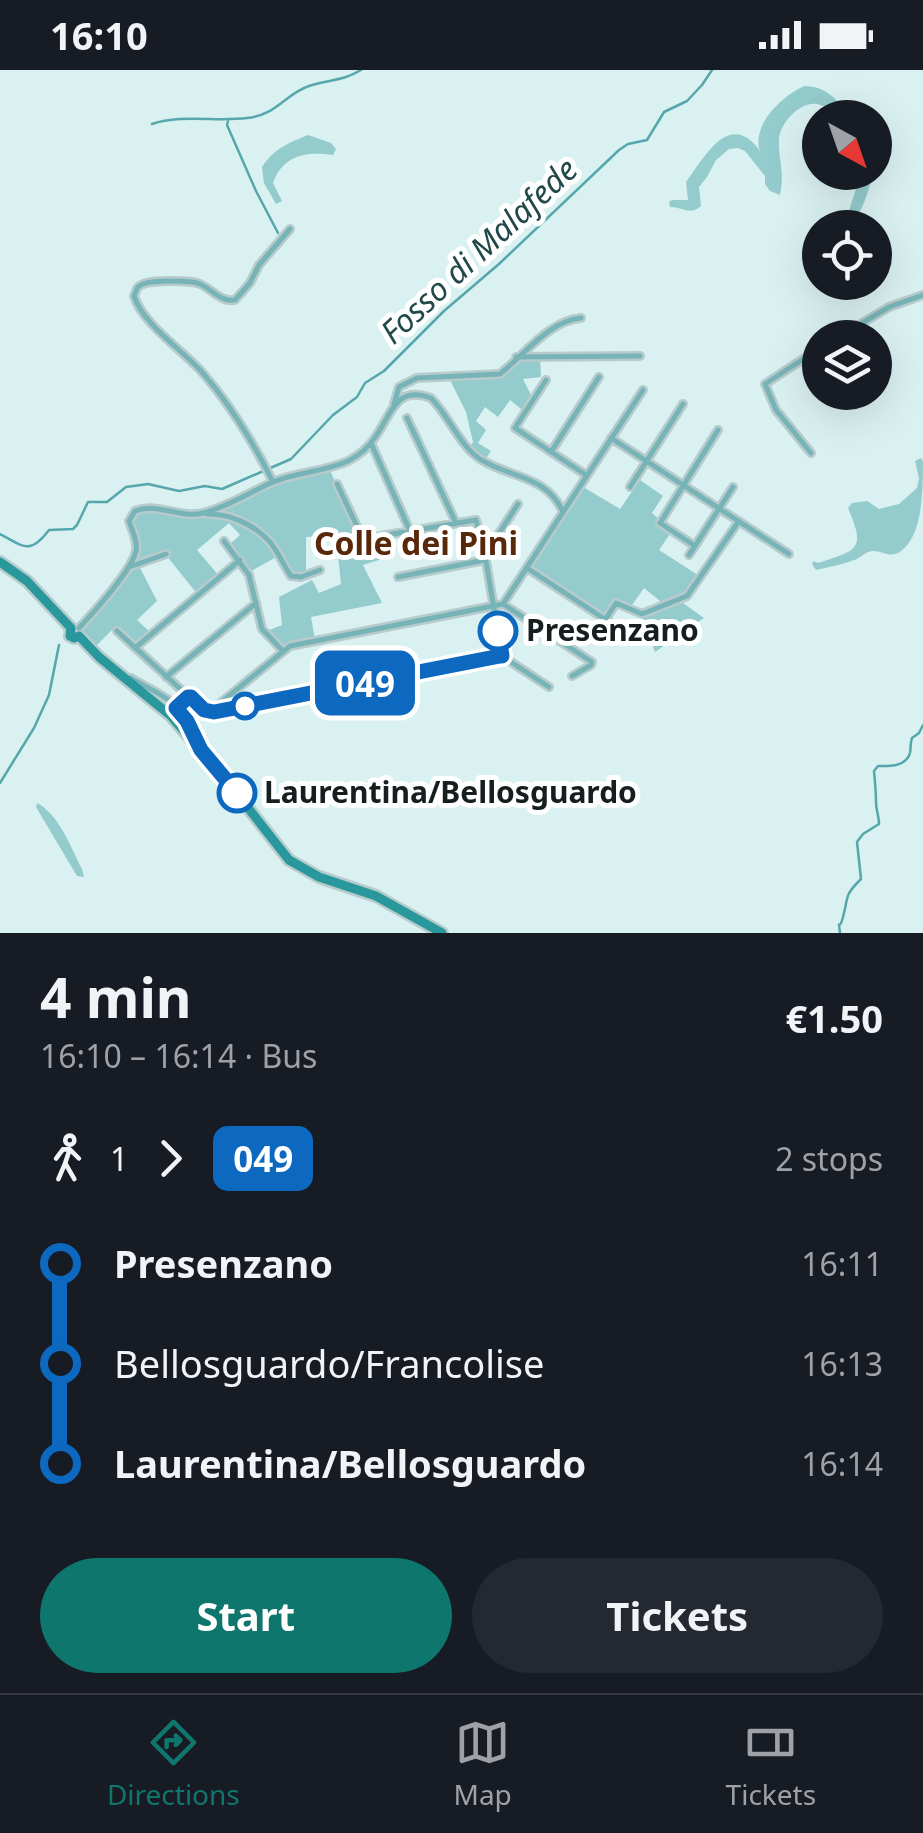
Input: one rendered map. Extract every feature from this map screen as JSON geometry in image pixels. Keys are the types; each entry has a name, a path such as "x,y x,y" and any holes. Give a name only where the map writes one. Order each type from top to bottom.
{"main road":[{"path":"0,562 27,580 99,656 184,725 290,860 319,877 376,896 442,933"}],"street":[{"path":"272,482 244,427 217,391 140,310 134,296 145,284 193,281 227,301 235,300 290,229"},
{"path":"868,320 923,295"},
{"path":"199,514 272,482 359,455 371,444 394,404 398,388 410,380 498,374 568,318 580,318"},
{"path":"516,358 640,356"},
{"path":"802,360 765,384 776,410 811,453"},
{"path":"551,452 599,378"},
{"path":"546,380 515,428 586,475"},
{"path":"218,708 291,646 503,604 643,390"},
{"path":"394,404 413,394 431,398 474,454 541,484 556,498 563,512"},
{"path":"630,487 683,404"},
{"path":"407,418 456,523"},
{"path":"695,546 660,523 718,430"},
{"path":"611,438 789,554"},
{"path":"371,444 410,531"},
{"path":"337,484 363,539 476,521 502,656"},
{"path":"689,555 733,487"},
{"path":"398,577 485,558 518,504"},
{"path":"76,631 106,598 136,550 129,523 132,513 140,509 156,507 230,515 270,542 291,576 304,577 320,570"},
{"path":"605,620 616,602 642,614 687,596 740,521"},
{"path":"224,542 251,580 262,628 282,651"},
{"path":"126,568 166,554"},
{"path":"135,648 240,560"},
{"path":"527,568 629,635"},
{"path":"166,678 256,602"},
{"path":"503,604 592,662 572,676"},
{"path":"117,631 207,711 502,656 549,686"},
{"path":"120,672 163,696 176,708 184,725"},
{"path":"176,708 189,697"}],"shaded area":[{"path":"804,86 826,92 836,100 802,100 802,107 783,126 779,139 780,195 770,191 765,176 738,148 729,149 716,160 699,187 701,206 690,211 670,207 672,200 688,200 686,182 701,160 728,135 749,139 760,151 758,141 764,122 787,97"},
{"path":"308,135 331,143 336,149 333,155 305,155 283,166 273,183 282,201 276,204 264,183 262,167 282,147"},
{"path":"856,190 868,190 860,210 849,210"},
{"path":"516,357 540,357 541,377 523,379 533,399 525,412 510,400 498,417 485,407 476,421 486,430 478,443 491,451 484,461 469,448 473,442 466,412 448,376 500,374"},
{"path":"921,458 920,513 906,546 898,553 872,551 858,559 816,570 813,561 832,559 855,546 857,532 848,508 852,503 867,501 879,509 899,504 917,488 915,461"},
{"path":"329,468 359,535 362,539 378,537 382,559 363,565 382,603 311,617 315,640 282,651 264,632 282,625 279,597 312,580 319,593 341,584 336,535 306,537 306,576 293,577 278,556 248,573 228,546 240,535 229,523 197,550 220,577 198,595 166,555 138,564 157,601 137,620 152,634 135,648 113,629 92,650 79,637 72,637 73,626 79,627 138,551 129,521 140,509 199,514 273,482"},
{"path":"640,480 663,496 652,513 672,531 659,550 701,577 683,603 704,618 655,652 641,614 665,605 644,588 630,608 619,603 605,620 527,568 580,485 620,509"},
{"path":"37,803 58,823 84,877 77,876"}],"waterway":[{"path":"152,124 175,119 257,116 301,90 361,70"},
{"name":"Fosso di Malafede","path":"0,534 31,546 49,530 73,529 88,502 107,502 126,487 148,484 179,491 205,486 222,489 291,459 333,415 357,397 365,383 384,371 619,150 647,140 664,112 687,101 712,70"},
{"path":"228,121 278,233"},
{"path":"0,783 49,695 59,645"},
{"path":"840,933 848,897 861,879 857,842 879,824 874,771 878,766 905,761 912,738 923,725"}],"bus line":[{"name":"049","path":"237,793 201,750 176,708 188,697 214,712 502,656 498,631"}],"place":[{"name":"Presenzano","path":"498,631"},
{"name":"Laurentina/Bellosguardo","path":"237,793"}],"district":[{"name":"Colle dei Pini","path":"416,544"}]}
